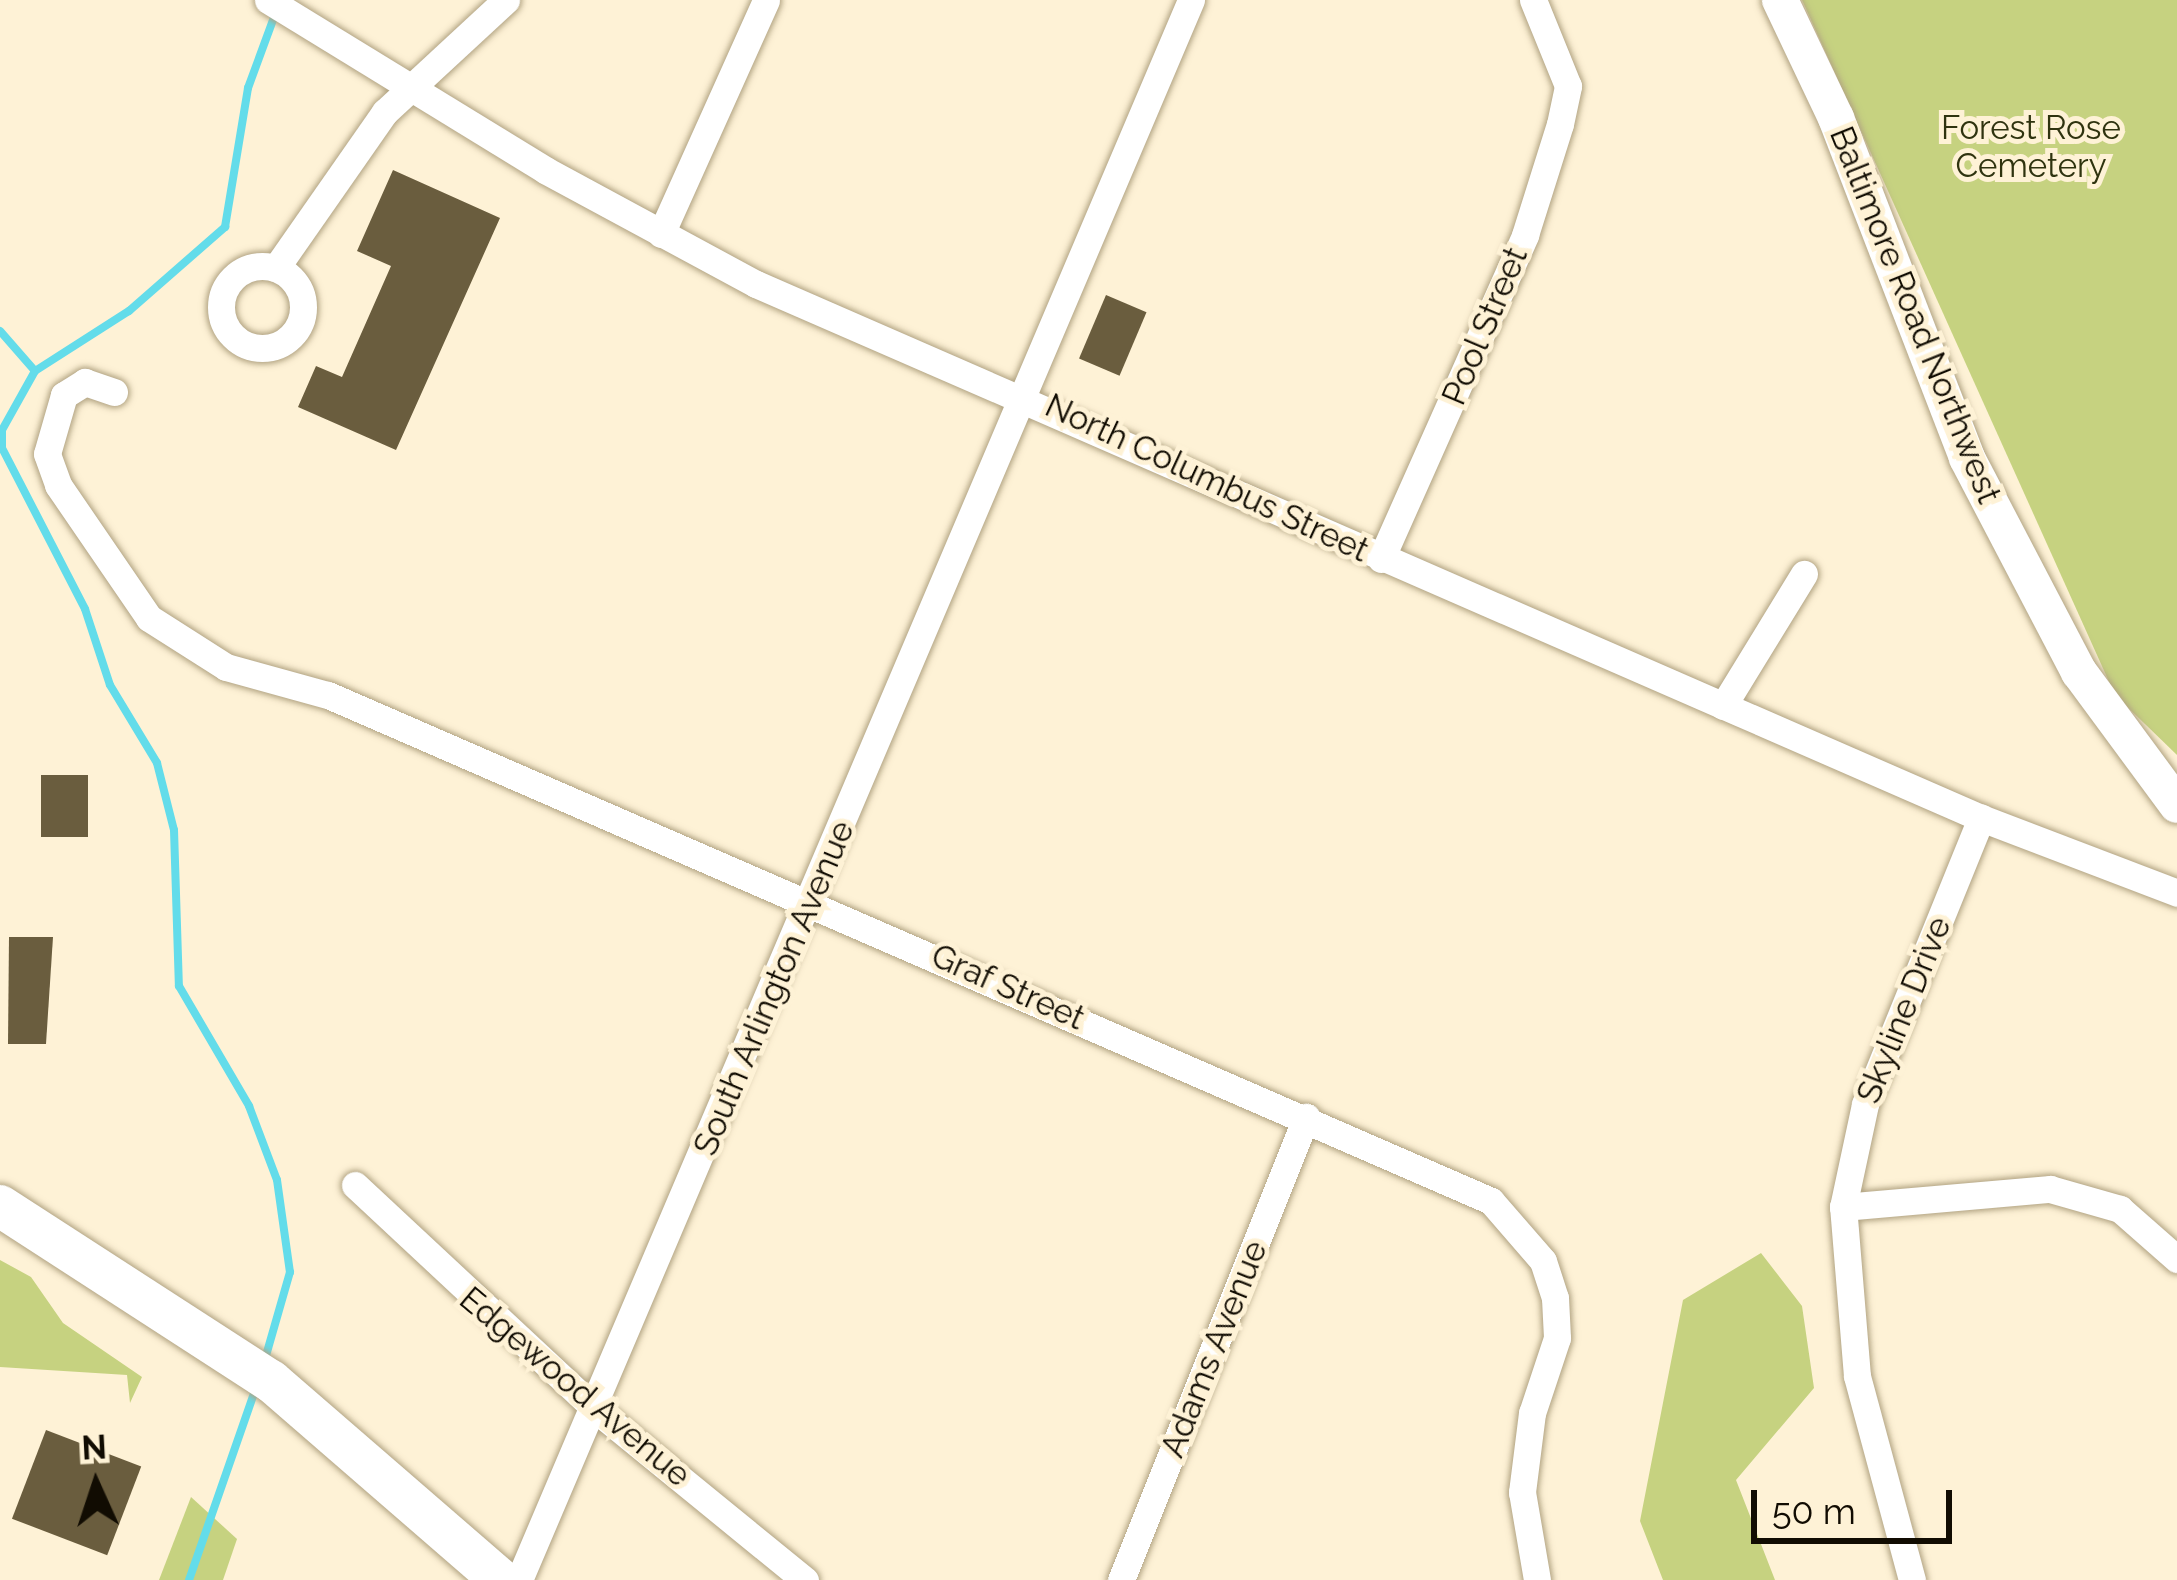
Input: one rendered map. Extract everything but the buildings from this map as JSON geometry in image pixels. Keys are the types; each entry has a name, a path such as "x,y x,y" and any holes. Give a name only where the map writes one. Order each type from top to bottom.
{"main road":[{"name":"Baltimore Road Northwest","path":"1780,0 1984,494 2079,672 2177,805"},
{"path":"0,1206 218,1341 324,1423 501,1580"}],"street":[{"path":"276,268 412,88 506,0"},
{"path":"661,234 766,0"},
{"name":"South Arlington Avenue","path":"519,1580 812,903 1191,0"},
{"name":"Pool Street","path":"1381,559 1525,235 1568,86 1533,0"},
{"name":"North Columbus Street","path":"276,5 661,234 756,284 1026,394 1381,559 1981,818 2177,892"},
{"name":"Graf Street","path":"114,392 75,384 46,454 149,618 226,667 328,695 812,903 1474,1191 1520,1227 1543,1261 1557,1338 1532,1414 1522,1492 1537,1580"},
{"path":"1723,706 1804,574"},
{"name":"Skyline Drive","path":"1912,1580 1857,1376 1843,1207 1865,1104 1981,818"},
{"name":"Adams Avenue","path":"1121,1580 1306,1118"},
{"name":"Edgewood Avenue","path":"355,1185 595,1409 805,1580"},
{"path":"1843,1207 2050,1189 2120,1209 2177,1259"}],"green space":[{"name":"Forest Rose Cemetery","path":"1802,0 2177,0 2177,755 2115,695"},
{"path":"1761,1253 1802,1306 1814,1388 1736,1480 1775,1580 1663,1580 1640,1521 1683,1300"},
{"path":"0,1260 31,1277 63,1323 142,1377 130,1403 127,1375 0,1367"},
{"path":"191,1497 237,1539 223,1580 159,1580"}],"waterway":[{"path":"35,371 129,311 225,227 248,88 276,12"},
{"path":"0,331 35,371 2,430 2,448 85,609 110,685 157,763 174,830 179,986 249,1106 277,1180 290,1272 265,1359"},
{"path":"189,1580 255,1390"}]}
